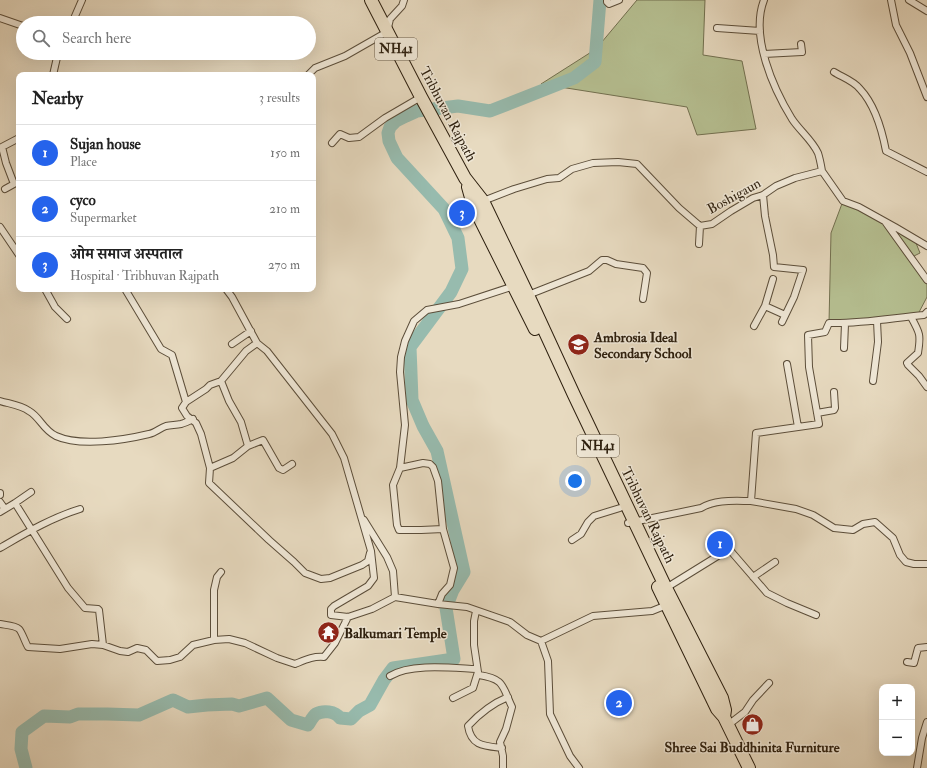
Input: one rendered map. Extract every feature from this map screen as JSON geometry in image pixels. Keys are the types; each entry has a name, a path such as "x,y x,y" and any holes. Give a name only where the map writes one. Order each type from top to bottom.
{"highway":[{"name":"Tribhuvan Rajpath","path":"371,0 465,178 483,201 528,295 555,363 620,508 631,522 666,588 669,603"},
{"name":"Tribhuvan Rajpath","path":"465,178 473,204 514,286 577,402 717,709 726,721 749,768"}],"street":[{"path":"75,16 82,0"},
{"path":"311,72 315,68 345,56 387,32 390,19 402,6 404,0"},
{"path":"607,0 609,4 619,0"},
{"path":"764,0 760,16 760,31 768,72 779,96 793,120 812,143 818,155 822,171 843,201 895,227 906,235 927,246"},
{"path":"891,0 896,24 910,53 927,97"},
{"path":"909,0 927,11"},
{"path":"0,18 16,24"},
{"path":"717,28 760,31"},
{"path":"764,54 802,52 801,44"},
{"path":"54,72 56,60"},
{"path":"834,72 860,88 871,105 883,134 886,151 927,172"},
{"path":"332,143 340,134 349,138 359,137 385,118 421,97"},
{"path":"5,189 14,184 1,147 16,140"},
{"name":"Boshigaun","path":"483,201 514,189 547,179 559,178 572,169 593,163 618,162 637,164 679,208 700,226 712,224 753,198 763,195 788,180 822,171"},
{"path":"763,195 774,267 803,270 794,297 782,322"},
{"path":"885,222 927,280"},
{"path":"699,244 700,226"},
{"path":"0,227 16,251"},
{"path":"528,295 589,271 602,260 608,260 616,264 643,268 647,274 643,299"},
{"path":"754,326 765,306 773,278"},
{"path":"443,529 399,530 397,525 393,485 400,468 405,425 400,372 401,357 405,341 414,321 427,310 458,304 514,286"},
{"path":"47,292 55,307 68,320"},
{"path":"126,292 161,349 172,355 186,402"},
{"path":"228,292 257,343 267,351 332,434 344,458 371,551 374,578 368,586 334,606 331,609 331,615 348,618 372,609 394,597 467,607 510,622 528,635 541,641 548,661 550,714 570,756 578,768"},
{"path":"765,306 786,315"},
{"path":"752,501 756,433 819,424 809,367 808,335 825,332 829,323 844,324 877,321 924,315 927,312"},
{"path":"911,317 920,333 920,339 918,353 907,363 927,387"},
{"path":"874,382 878,342 877,321"},
{"path":"844,324 844,348"},
{"path":"232,344 251,332"},
{"path":"257,343 246,351 221,381 210,385 186,402 182,408 187,416 193,419 196,423 201,434 210,468 209,483 305,573 321,579 330,578 362,566 368,561 371,551"},
{"path":"787,364 798,427"},
{"path":"221,381 228,401 241,422 248,446"},
{"path":"817,413 834,410 834,392"},
{"path":"0,401 19,406 30,411 48,432 66,440 76,441 102,440 106,442 121,440 150,434 165,427 181,424 193,419"},
{"path":"210,468 233,458 248,446 263,440 279,468 283,470 292,464"},
{"path":"400,468 423,463 430,464 433,467 438,480 443,529 454,568 450,585 442,594 438,604"},
{"path":"0,502 3,511 31,492"},
{"path":"631,522 701,508 708,504 727,501 752,501 796,509 813,515 834,528 853,530 864,524 875,522 893,538 900,555 906,562 914,564 927,564"},
{"path":"15,503 68,588 85,608 99,610 103,645"},
{"path":"572,540 581,534 588,522 594,516 620,508"},
{"path":"0,548 32,529 55,518 80,509"},
{"path":"362,518 366,522 387,557 393,571 394,597"},
{"path":"666,588 729,549 767,593 816,615"},
{"path":"753,577 775,562"},
{"path":"214,640 214,590 217,577 220,572"},
{"path":"541,641 593,616 652,612 669,603"},
{"path":"452,698 473,688 477,670 474,633 476,611"},
{"path":"0,624 15,626 19,629 28,647 60,650 92,644 103,645 128,652 137,648 146,650 157,661 170,660 180,657 193,645 214,640 229,639 245,643 277,658 295,664 318,656 324,657 335,643 348,618"},
{"path":"907,662 914,664 918,648 927,647"},
{"path":"390,676 408,670 424,668 477,670"},
{"path":"477,670 479,675 496,679 501,683 512,707 506,730 500,742 503,756 503,768"},
{"path":"726,721 745,712 753,700 769,683"},
{"path":"502,748 486,747 476,743 469,735 468,726 482,711 508,697"},
{"path":"917,768 922,738 927,726"}],"green space":[{"path":"637,0 705,0 703,55 742,61 756,129 697,135 687,107 541,84 596,49"},
{"path":"843,201 914,238 920,253 912,257 927,281 927,297 917,316 829,323 831,233"}],"waterway":[{"path":"26,768 21,749 22,732 44,716 70,717 78,714 139,715 173,700 188,707 232,704 239,706 267,698 291,720 308,725 315,715 322,712 329,712 340,718 351,719 359,711 370,705 384,680 393,668 454,659 446,608 453,590 464,572 437,451 423,426 412,400 410,347 451,292 462,269 458,238 444,209 397,158 389,141 388,133 390,127 396,121 417,111 458,106 490,111 574,78 595,62 600,0"}],"place":[{"name":"ओम समाज अस्पताल","path":"462,213"},
{"name":"Ambrosia Ideal Secondary School","path":"579,345"},
{"name":"Sujan house","path":"720,544"},
{"name":"Balkumari Temple","path":"329,633"},
{"name":"cyco","path":"619,703"},
{"name":"Shree Sai Buddhinita Furniture","path":"752,725"}]}
